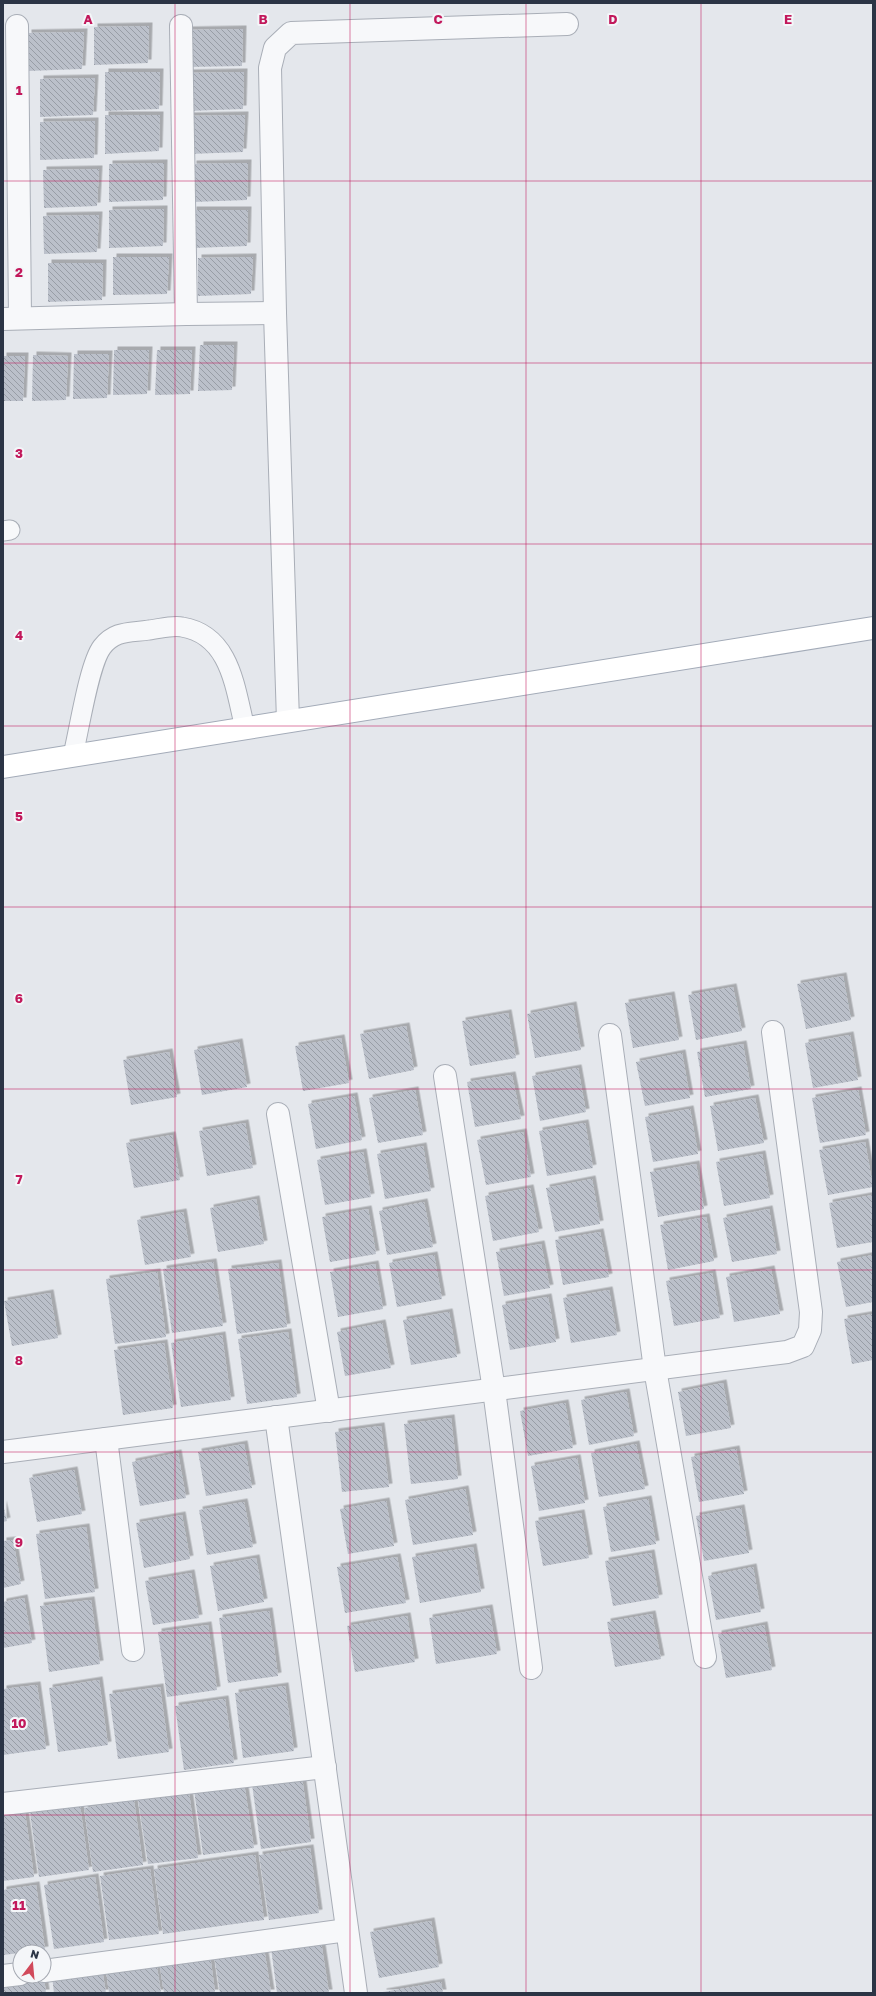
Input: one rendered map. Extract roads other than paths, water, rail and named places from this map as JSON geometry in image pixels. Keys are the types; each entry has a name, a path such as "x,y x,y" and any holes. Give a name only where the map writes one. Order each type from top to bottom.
{"main road":[{"path":"3,767 873,628"}],"street":[{"path":"288,721 275,313 270,68 275,48 291,33 567,24"},
{"path":"16,26 10,66 12,319 275,313"},
{"path":"181,26 186,314"},
{"path":"3,1452 655,1370 787,1352 803,1346 810,1330 811,1312 774,1032"},
{"path":"610,1035 655,1370 705,1657"},
{"path":"445,1076 494,1390 531,1668"},
{"path":"278,1114 329,1411"},
{"path":"276,1417 356,1993"},
{"path":"106,1439 133,1650"},
{"path":"3,1804 324,1767"},
{"path":"52,1970 347,1930"}],"lane":[{"path":"73,756 93,667 102,647 115,635 181,627 200,632 217,645 228,662 245,728"}]}
